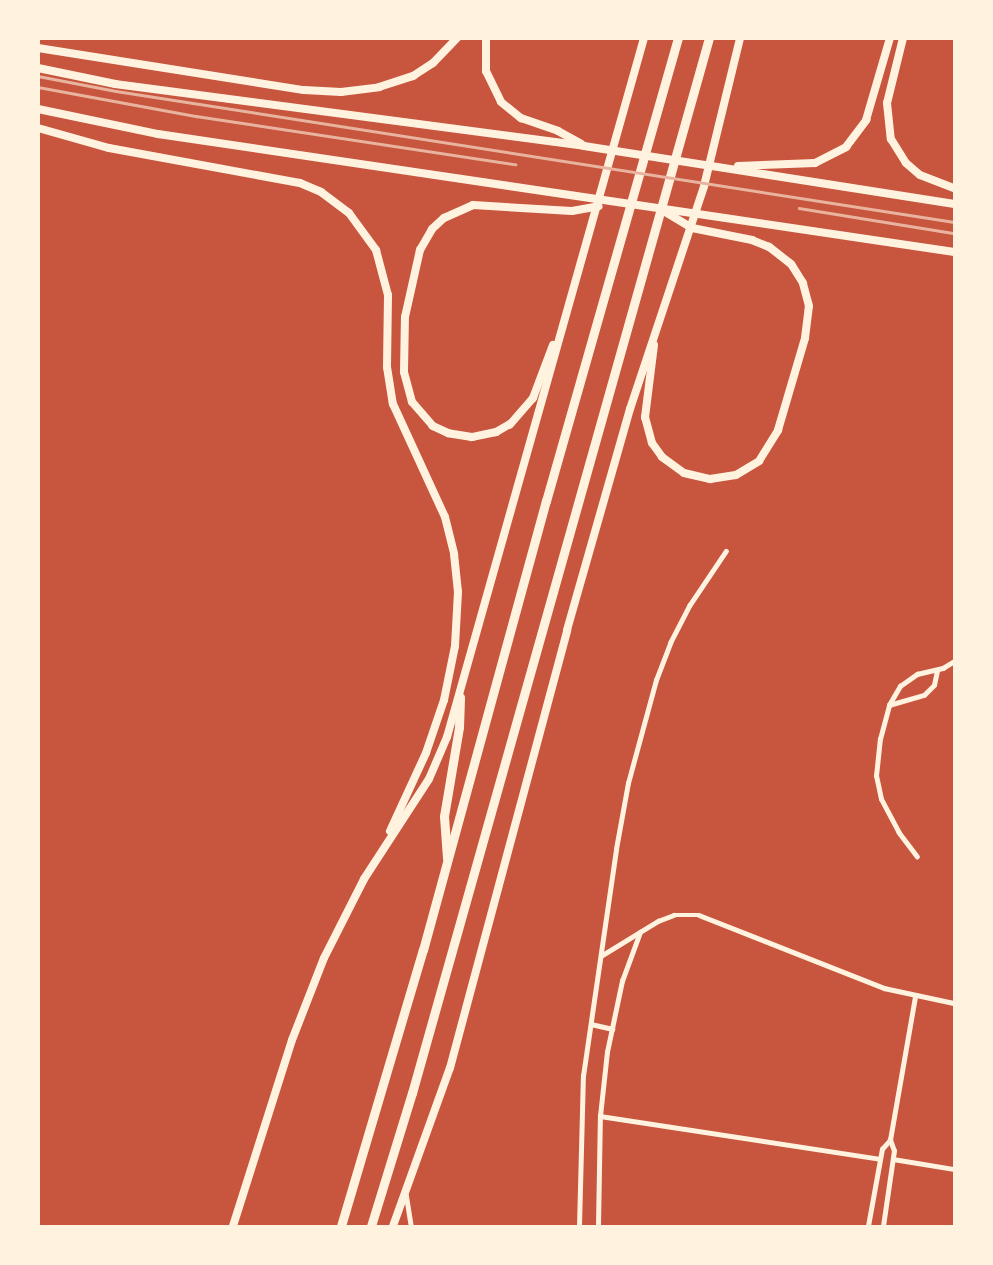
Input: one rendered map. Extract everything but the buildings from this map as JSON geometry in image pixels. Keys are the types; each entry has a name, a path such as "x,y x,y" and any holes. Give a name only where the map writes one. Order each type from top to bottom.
{"highway":[{"path":"38,48 304,90 341,92 379,87 413,76 441,56 457,38"},
{"path":"486,38 485,71 501,102 521,118 565,134 584,146"},
{"path":"233,1227 308,994 345,913 429,779 445,744 644,38"},
{"path":"341,1227 448,863 546,501 678,38"},
{"path":"371,1227 412,1093 709,38"},
{"path":"393,1227 450,1068 566,630 654,335 704,186 740,38"},
{"path":"732,168 758,163 815,163 846,147 858,134 869,113 890,38"},
{"path":"903,38 887,103 891,139 906,163 920,175 954,188"},
{"path":"38,68 115,84 584,146 954,204"},
{"path":"38,108 147,132 954,252"},
{"path":"38,128 109,148 300,183 321,192 349,213 376,250 388,295 387,367 393,404 401,428 426,473 445,517 454,554 458,592 455,646 444,700 433,736 385,846"},
{"path":"564,324 528,405 510,424 488,435 456,436 427,421 408,393 403,362 405,317 415,266 427,235 444,218 457,210 481,204 572,211 609,202"},
{"path":"654,335 645,417 652,443 662,457 684,473 710,479 736,475 759,461 778,430 804,338 808,306 803,283 791,264 769,247 752,240 692,228 661,209"},
{"path":"448,863 444,816 459,727 460,697"}],"street":[{"path":"579,1227 582,1094 624,805 656,680 684,615 726,551"},
{"path":"918,857 891,820 877,784 880,738 889,705 905,681 954,661"},
{"path":"889,705 924,695 934,685 937,670"},
{"path":"600,957 640,930 674,915 699,915 884,988 954,1003"},
{"path":"598,1227 600,1116 612,1029 626,966 640,930"},
{"path":"883,1227 894,1148 890,1140 915,996"},
{"path":"591,1024 612,1029"},
{"path":"600,1116 880,1159"},
{"path":"868,1227 883,1146 890,1140"},
{"path":"893,1159 954,1169"},
{"path":"405,1189 411,1227"}],"railway":[{"path":"38,76 116,91 954,222"},
{"path":"38,87 196,116 515,164"},
{"path":"799,208 954,233"}]}
